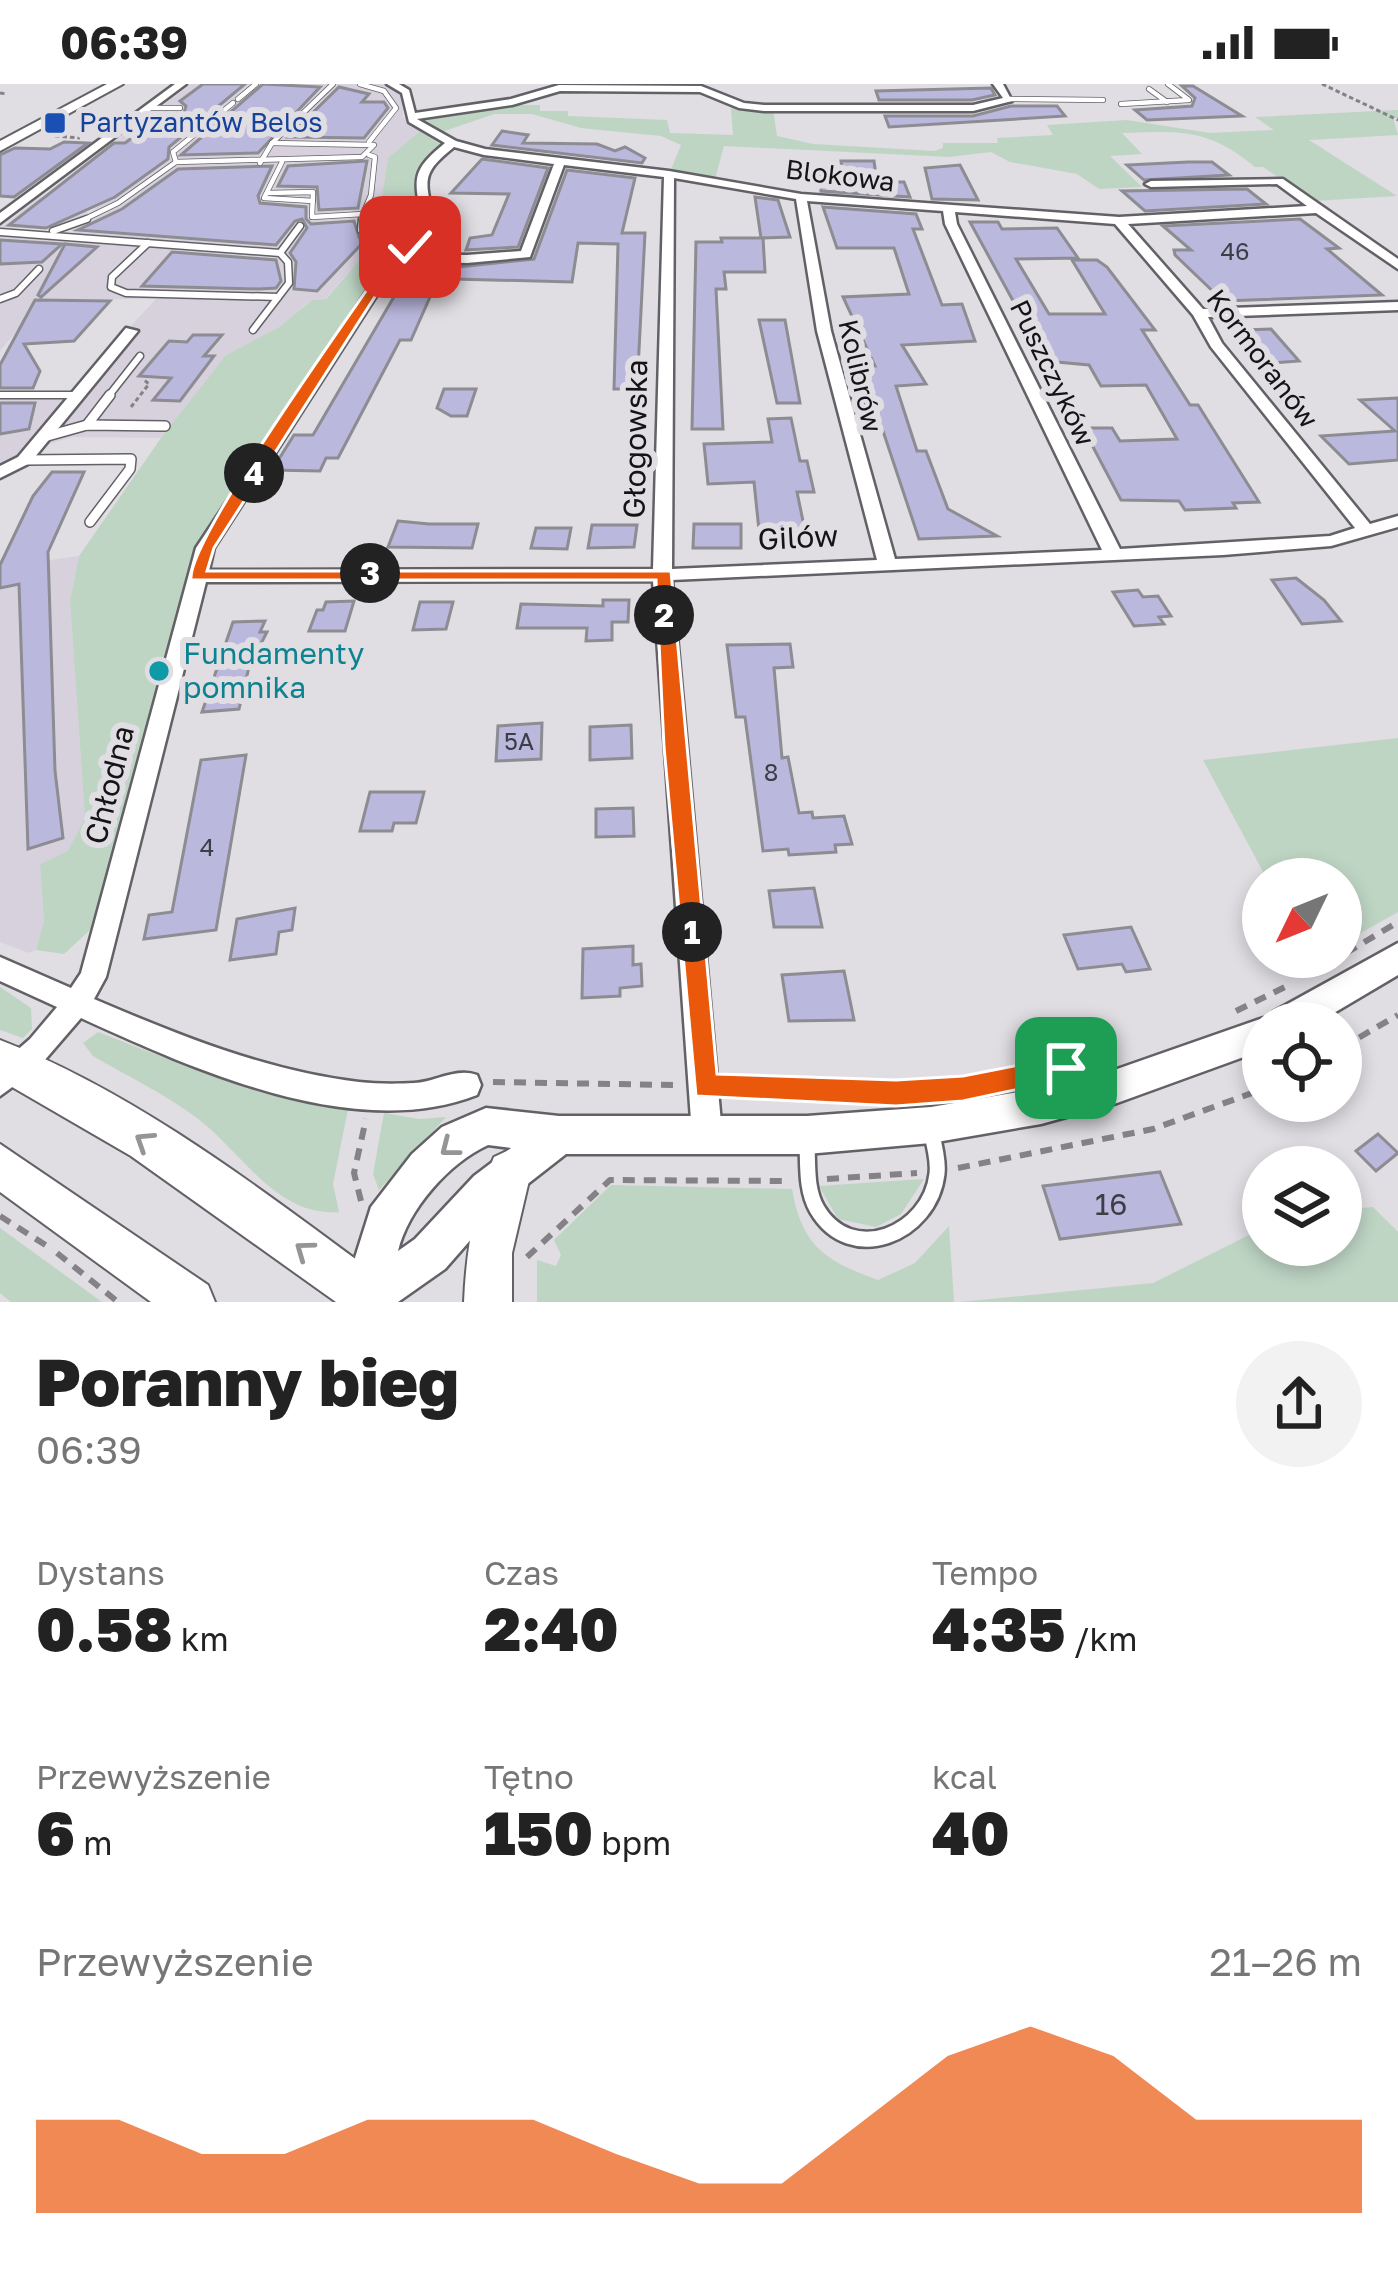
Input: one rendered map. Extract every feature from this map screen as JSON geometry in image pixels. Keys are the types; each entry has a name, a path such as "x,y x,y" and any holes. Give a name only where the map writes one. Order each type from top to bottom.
{"main road":[{"path":"0,134 95,84"},
{"path":"0,147 117,84"},
{"path":"6,1070 152,1147 368,1300"},
{"path":"0,1166 191,1302"},
{"path":"488,1302 489,1253 509,1172"}],"street":[{"path":"0,219 181,84"},
{"name":"Blokowa","path":"392,84 408,95 410,117 452,143 559,164 669,174 801,197 949,212 1118,221 1318,209"},
{"path":"410,117 512,102 553,88 701,89 742,106 764,108 986,107 1009,98 998,84"},
{"name":"Chłodna","path":"6,1070 75,1007 93,977 206,548 428,218 420,184 426,164 452,143"},
{"path":"399,256 467,259 526,254 559,164"},
{"name":"Głogowska","path":"669,174 665,634 707,1134"},
{"path":"1151,184 1275,180 1398,266"},
{"name":"Kolibrów","path":"801,197 824,331 887,563"},
{"name":"Puszczyków","path":"949,212 950,224 1114,555"},
{"name":"Kormoranów","path":"1118,221 1199,313 1216,344 1364,528"},
{"path":"1199,313 1398,306"},
{"path":"0,473 24,460 131,331"},
{"name":"Gilów","path":"197,576 664,575 1114,555 1311,544 1398,521"},
{"path":"1322,1002 1398,958"},
{"path":"0,969 75,1007 242,1067 372,1096 430,1099 467,1084"},
{"path":"368,1300 385,1221 426,1168 456,1140 486,1126 559,1135 807,1135 936,1108 1041,1106 1117,1087 1242,1026"},
{"path":"368,1300 430,1255 460,1216 559,1135"}],"lane":[{"path":"176,162 173,152 256,84"},
{"path":"260,163 272,143 333,84"},
{"path":"360,84 384,91 396,108 369,142"},
{"path":"1120,104 1189,99 1168,84"},
{"path":"1149,89 1167,102"},
{"path":"1009,98 1103,100"},
{"path":"148,108 180,108"},
{"path":"205,109 224,110"},
{"path":"272,143 369,142 374,145 369,155"},
{"path":"44,233 94,219 176,162 260,163 369,155 375,157 375,166 361,230"},
{"path":"282,162 267,193 315,193 312,217 363,214"},
{"path":"0,206 16,207"},
{"path":"280,254 300,226"},
{"path":"0,232 280,254 288,262 289,283 253,330"},
{"path":"148,243 112,278 111,287 125,293 278,297"},
{"path":"0,299 14,295 39,269"},
{"path":"87,425 140,356"},
{"path":"0,395 112,390"},
{"path":"43,437 87,425 165,426"},
{"path":"24,460 131,459 130,470 90,522"},
{"path":"807,1135 809,1180 818,1211 853,1240 880,1243 902,1234 919,1214 938,1171 936,1108"}],"path":[{"path":"1322,84 1398,120"},
{"path":"0,93 8,94"},
{"path":"40,134 84,138"},
{"path":"116,425 149,384 120,380"},
{"path":"1362,943 1398,922"},
{"path":"1271,1002 1289,985"},
{"path":"1362,1036 1398,1015"},
{"path":"467,1084 522,1080 705,1087 936,1108"},
{"path":"364,1206 354,1173 372,1096"},
{"path":"520,1271 530,1252 610,1180 809,1180 938,1171 1097,1142 1242,1098"},
{"path":"0,1216 52,1249 118,1302"}],"shaded area":[{"path":"191,84 386,84 402,93 403,117 420,131 388,158 375,242 325,299 311,300 279,327 226,355 162,438 72,437 43,446 138,329 130,327 156,299 43,299 0,351 0,234 118,238 74,233 67,225 0,228 40,197 89,213 153,170 84,165"},
{"path":"0,392 69,392 18,459 0,469"},
{"path":"79,556 70,601 85,818 68,852 40,864 44,921 36,950 29,953 0,942 0,567"}],"green space":[{"path":"500,105 540,105 540,111 568,111 568,116 667,120 670,133 733,135 731,108 773,109 777,136 813,144 935,151 943,143 998,143 997,138 1053,135 1047,125 1127,120 1210,133 1274,130 1255,117 1398,110 1398,118 1393,118 1398,135 1309,140 1397,196 1313,201 1223,145 1178,133 1122,133 1142,154 1110,156 1142,187 1099,189 1077,174 1010,162 991,152 949,157 724,146 715,179 670,172 681,145 661,136 581,128 532,114 494,114 439,133 418,119"},
{"path":"420,131 442,145 423,169 413,238 199,546 90,930 64,954 36,950 44,921 40,864 68,851 85,818 70,601 79,556 226,355 279,327 312,300 326,299 375,242 388,158"},
{"path":"1398,738 1398,912 1362,932 1362,858 1256,858 1203,760"},
{"path":"0,987 31,1008 32,1029 23,1038 0,1030"},
{"path":"98,1032 221,1077 348,1109 333,1184 339,1212 317,1211 278,1193 197,1118 93,1056 83,1043"},
{"path":"384,1113 419,1119 446,1117 379,1190 373,1174"},
{"path":"924,1179 901,1214 876,1227 838,1219 819,1186"},
{"path":"611,1185 792,1189 802,1225 819,1249 878,1280 915,1263 949,1226 954,1302 537,1302 537,1260 556,1266 561,1255 554,1240"},
{"path":"1373,1207 1398,1232 1398,1302 959,1302 1153,1283 1242,1238 1242,1266 1362,1266 1362,1208"},
{"path":"0,1228 102,1302 11,1302 0,1293"}],"building":[{"path":"203,84 245,84 169,147 168,159 115,197 46,228 9,225 114,143 125,143 163,115 184,113 186,106 180,101"},
{"path":"263,84 320,87 258,153 181,155"},
{"path":"1182,86 1193,86 1242,116 1147,120 1135,110 1192,106 1195,98"},
{"path":"339,87 369,94 362,102 384,102 388,108 364,138 288,137"},
{"path":"991,88 995,95 972,100 879,100 876,91"},
{"path":"1011,106 1057,106 1065,116 889,127 885,116 973,116"},
{"path":"502,131 528,135 523,143 597,144 615,151 625,147 645,158 642,163 492,145"},
{"path":"64,142 88,143 14,197 0,196 0,155 15,148 50,149"},
{"path":"482,159 548,168 518,247 466,250 470,238 492,235 509,194 451,193"},
{"path":"367,161 358,208 319,210 317,187 278,186 288,166"},
{"path":"841,161 874,161 877,182 904,182 910,197 821,191 821,177 843,178"},
{"path":"1212,162 1229,175 1144,180 1127,165"},
{"path":"960,165 978,200 932,199 925,168"},
{"path":"272,166 258,196 260,203 306,207 311,224 354,221 359,237 373,232 317,291 294,289 296,262 290,253 307,228 302,219 276,245 78,230 122,209 178,169"},
{"path":"567,170 635,178 622,233 645,233 637,389 614,389 618,244 578,243 572,282 455,279 459,267 534,259"},
{"path":"1247,189 1266,204 1145,211 1122,191"},
{"path":"755,197 778,200 790,237 761,238"},
{"path":"823,207 916,214 922,229 913,229 942,305 962,304 975,341 902,345 926,384 896,386 917,451 926,451 948,509 997,536 919,539 881,425 873,426 852,368 875,366 843,297 909,294 894,248 837,248"},
{"path":"1300,219 1339,248 1327,249 1382,295 1223,301 1175,255 1174,250 1191,250 1163,226"},
{"path":"970,222 998,222 1002,229 1057,228 1078,258 1016,259 1049,314 1105,314 1072,260 1097,260 1107,267 1155,330 1142,330 1190,405 1198,405 1259,502 1185,510 1179,501 1121,500 1083,428 1112,428 1120,441 1177,439 1146,385 1101,386 1089,365 1046,361"},
{"path":"721,238 763,238 765,272 724,272 726,289 716,289 723,429 692,429 696,242 722,242"},
{"path":"0,240 62,244 42,262 0,264"},
{"path":"65,244 97,247 41,297 38,295"},
{"path":"172,252 276,260 281,281 276,288 259,289 142,286"},
{"path":"405,278 438,279 411,340 400,340 338,458 326,458 320,471 272,470 294,435 313,435"},
{"path":"35,300 110,301 74,341 24,344 40,371 33,388 0,388 0,365"},
{"path":"759,320 785,320 800,403 777,403"},
{"path":"1271,329 1299,361 1272,363 1244,330"},
{"path":"193,335 222,335 204,356 214,356 180,401 153,400 171,378 139,376 169,341 187,342"},
{"path":"444,389 476,389 467,416 451,416 437,408"},
{"path":"1398,398 1398,460 1349,464 1321,436 1395,431 1360,400"},
{"path":"0,403 35,403 29,429 0,434"},
{"path":"791,418 800,461 807,461 814,492 797,492 809,550 787,550 782,539 760,540 754,482 708,484 704,444 772,442 768,419"},
{"path":"52,472 84,472 48,552 55,771 63,838 28,849 19,584 0,588 0,565 33,496"},
{"path":"398,521 478,524 472,548 388,547"},
{"path":"694,524 741,524 741,548 693,548"},
{"path":"592,525 637,525 634,547 588,548"},
{"path":"536,528 571,528 567,549 531,548"},
{"path":"1296,578 1341,621 1302,624 1272,580"},
{"path":"1138,590 1143,597 1158,596 1171,616 1159,617 1164,624 1134,626 1113,592"},
{"path":"603,600 629,600 628,622 612,622 612,640 586,641 587,628 517,628 521,604 603,606"},
{"path":"354,601 345,631 309,631 317,610 323,610 326,602"},
{"path":"420,602 453,602 446,629 413,630"},
{"path":"265,621 260,632 267,632 249,667 239,709 202,712 233,622"},
{"path":"790,644 793,667 774,668 782,758 788,757 799,813 812,812 813,818 844,816 852,844 835,845 836,852 789,855 788,849 763,851 745,717 736,717 727,645"},
{"path":"542,723 541,759 496,761 498,726"},
{"path":"631,725 632,758 590,760 590,727"},
{"path":"246,755 216,930 144,939 149,915 172,912 201,760"},
{"path":"370,792 424,792 416,823 394,823 392,831 360,831"},
{"path":"633,808 634,836 596,837 596,809"},
{"path":"814,888 822,927 774,927 769,891"},
{"path":"295,908 292,930 279,932 276,954 230,960 237,919"},
{"path":"1131,927 1150,969 1126,972 1122,964 1078,969 1064,935"},
{"path":"633,946 633,965 641,964 642,986 620,988 620,996 582,998 583,949"},
{"path":"844,971 854,1020 789,1021 782,975"},
{"path":"1378,1134 1398,1153 1376,1171 1362,1157 1362,1146"},
{"path":"1160,1172 1181,1224 1060,1239 1043,1186"}],"place":[{"name":"Partyzantów Belos","path":"55,123"},
{"name":"Fundamenty pomnika","path":"159,671"}],"route":[{"path":"410,247 390,265 284,425 206,548 197,576 664,575 674,747 705,1087 896,1093 963,1089 1066,1068"}]}
